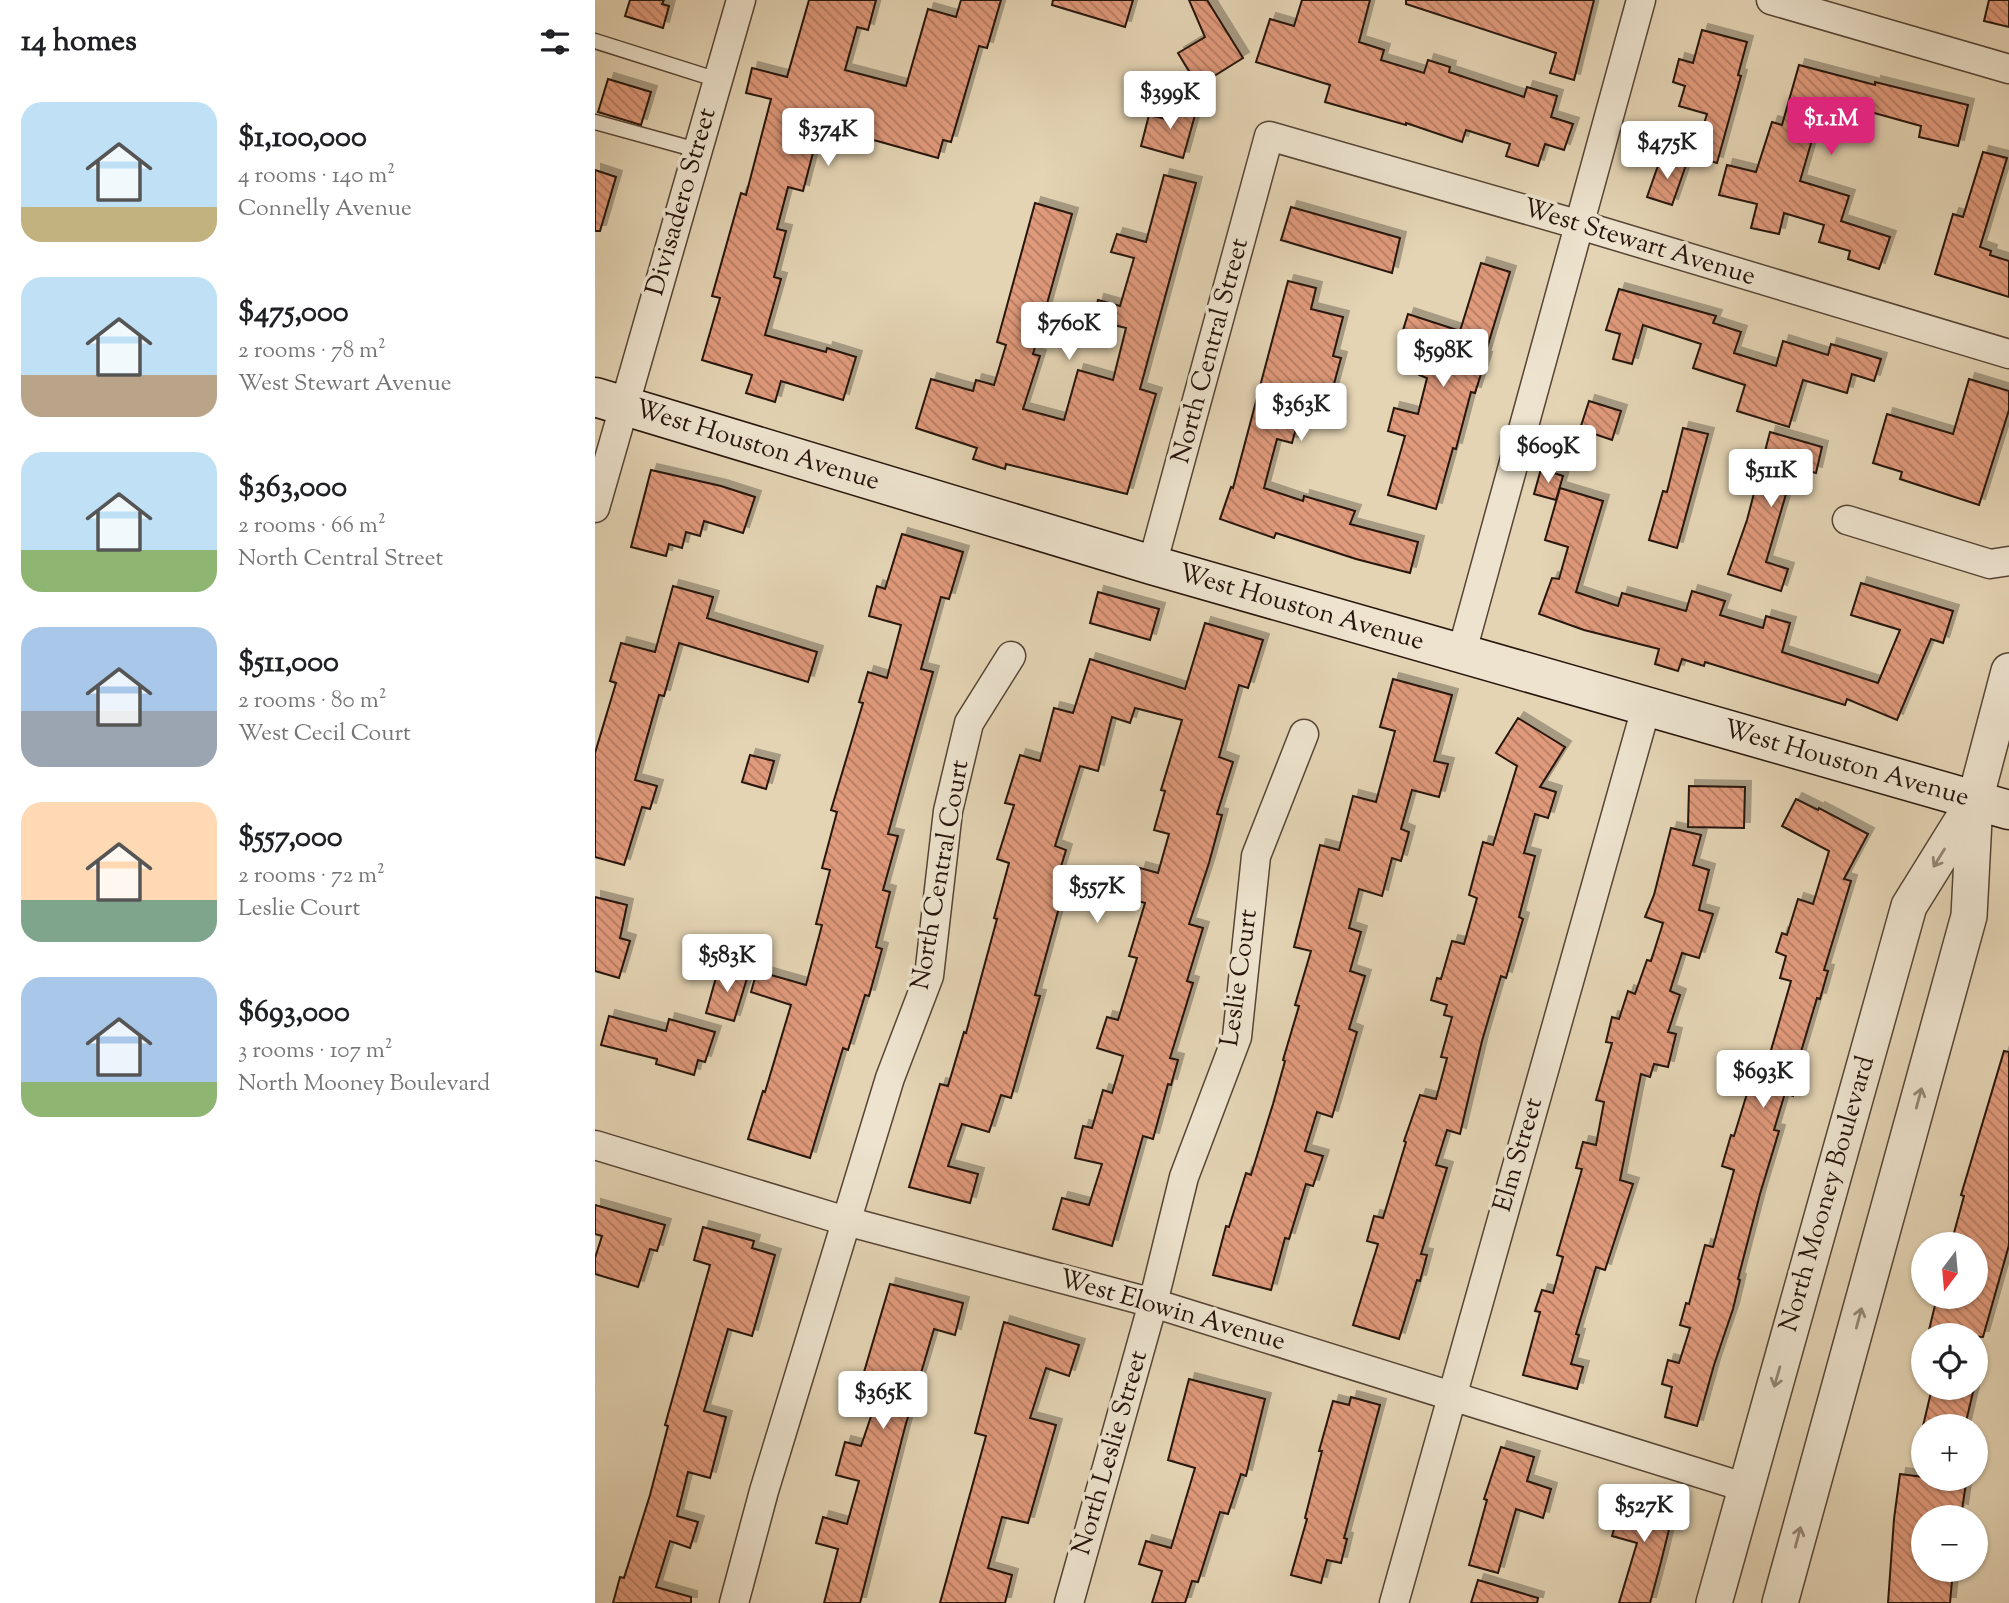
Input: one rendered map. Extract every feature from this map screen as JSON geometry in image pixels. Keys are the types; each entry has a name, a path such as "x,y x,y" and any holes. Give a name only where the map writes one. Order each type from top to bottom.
{"main road":[{"name":"West Houston Avenue","path":"609,401 1152,565 1992,805"}],"street":[{"name":"Divisadero Street","path":"595,508 609,401 697,150 741,0"},
{"path":"1461,655 1641,0"},
{"path":"1771,0 2009,69"},
{"name":"West Stewart Avenue","path":"1269,136 1580,225 2009,354"},
{"name":"North Central Street","path":"1152,565 1269,136"},
{"path":"1847,520 1990,564 2009,561"},
{"name":"North Central Court","path":"846,1221 890,1078 929,976 948,811 969,723 1011,656"},
{"name":"North Mooney Boulevard","path":"1780,1603 1969,916 1992,805 2009,671"},
{"name":"Elm Street","path":"1394,1603 1646,708"},
{"name":"Leslie Court","path":"1153,1303 1184,1177 1237,1037 1256,856 1304,734"},
{"name":"North Mooney Boulevard","path":"1714,1603 1909,906 1992,805"},
{"name":"West Elowin Avenue","path":"595,1145 846,1221 1153,1303 1747,1488"},
{"path":"734,1603 764,1492 846,1221"},
{"name":"North Leslie Street","path":"1069,1603 1153,1303"}],"lane":[{"path":"595,41 718,79"},
{"path":"595,122 697,150"}],"building":[{"path":"630,0 664,0 662,4 669,6 663,28 625,16"},
{"path":"809,0 876,0 868,30 857,27 845,70 906,86 928,9 956,17 961,0 1001,0 987,48 979,46 951,142 943,140 938,158 870,139 868,145 819,130 803,191 788,187 777,229 786,231 774,277 781,279 765,335 826,352 827,348 856,357 843,400 781,381 775,402 746,393 752,375 702,360 720,298 712,296 741,193 746,195 771,99 746,93 752,68 787,77"},
{"path":"1053,0 1133,0 1125,27 1052,5"},
{"path":"1189,0 1207,0 1243,58 1198,86 1178,53 1205,37"},
{"path":"1302,0 1370,0 1359,42 1384,50 1381,60 1424,73 1428,60 1450,67 1449,72 1524,97 1527,87 1557,96 1551,117 1573,124 1564,150 1545,144 1538,166 1506,156 1510,144 1466,130 1462,142 1406,123 1325,102 1330,85 1256,62 1270,19 1294,26"},
{"path":"1406,0 1594,0 1574,80 1550,73 1556,53 1406,4"},
{"path":"1989,0 2009,0 2009,27 1984,21"},
{"path":"1702,30 1747,42 1738,75 1741,76 1717,163 1694,156 1707,114 1679,106 1685,86 1673,82 1679,59 1693,63"},
{"path":"1799,65 1968,105 1958,146 1919,137 1921,126 1824,99 1800,181 1849,196 1841,221 1890,237 1879,269 1848,259 1850,251 1819,242 1824,225 1784,213 1779,234 1751,228 1757,204 1719,195 1727,165 1756,172 1772,122 1782,125"},
{"path":"608,79 651,92 641,125 598,112"},
{"path":"1175,101 1197,108 1183,158 1141,146 1149,115 1170,120"},
{"path":"1983,152 2007,158 1980,247 1991,251 1990,255 2009,261 2009,297 1935,274 1953,214 1963,217"},
{"path":"1661,157 1686,165 1672,205 1647,197"},
{"path":"595,170 616,177 600,231 595,231"},
{"path":"1164,175 1196,183 1140,389 1156,394 1127,494 1006,464 1005,469 973,459 977,448 916,428 931,379 973,391 976,380 994,385 1006,345 997,342 1035,203 1072,214 1033,354 1040,356 1023,409 1064,420 1078,370 1113,380 1126,328 1093,320 1098,300 1120,306 1134,258 1111,252 1117,234 1146,242"},
{"path":"1291,207 1400,238 1392,273 1281,240"},
{"path":"1481,263 1510,272 1486,358 1475,393 1471,392 1436,509 1388,495 1405,436 1388,431 1394,408 1418,414 1427,378 1419,375 1424,360 1408,355 1411,344 1400,340 1408,314 1460,331"},
{"path":"1288,281 1316,288 1311,309 1343,317 1333,356 1341,358 1331,395 1307,388 1292,443 1277,439 1264,488 1303,501 1304,496 1355,511 1350,524 1418,542 1410,573 1276,533 1274,538 1220,519 1231,487 1233,488"},
{"path":"1619,289 1716,316 1713,323 1741,332 1734,353 1776,366 1783,341 1828,355 1831,344 1881,359 1874,381 1852,374 1847,393 1803,380 1789,427 1737,411 1745,385 1693,368 1701,344 1643,325 1632,364 1613,359 1620,334 1606,330"},
{"path":"1969,379 2009,391 2009,410 1979,505 1900,479 1902,472 1873,463 1887,414 1953,434"},
{"path":"1589,401 1621,411 1612,440 1580,429"},
{"path":"1683,428 1708,434 1677,548 1649,540 1663,491 1667,492"},
{"path":"1770,432 1822,447 1816,473 1794,467 1766,562 1788,569 1781,591 1728,574 1747,520"},
{"path":"1541,469 1563,476 1556,500 1534,494"},
{"path":"651,470 721,486 755,497 743,533 704,521 700,536 686,532 682,548 669,544 666,556 631,547"},
{"path":"1560,488 1603,501 1576,592 1618,606 1622,593 1686,611 1692,591 1725,601 1720,615 1763,628 1766,616 1790,623 1782,652 1878,683 1900,630 1851,615 1861,583 1953,611 1943,643 1931,639 1897,720 1847,699 1845,705 1705,662 1704,666 1682,659 1678,671 1655,664 1659,649 1584,630 1539,614 1552,578 1559,579 1568,547 1545,540"},
{"path":"902,534 963,552 949,599 941,597 921,669 933,672 888,834 898,836 883,890 890,892 876,947 882,949 869,996 865,995 848,1050 843,1048 810,1158 748,1139 791,1005 751,992 757,971 806,985 822,925 816,924 830,870 822,868 837,812 831,810 863,703 859,702 868,672 887,678 901,625 869,616 877,586 885,589"},
{"path":"673,586 713,597 707,618 817,652 808,682 679,643 664,696 659,695 635,780 657,786 650,809 642,807 624,865 595,857 595,753 616,683 610,681 621,643 655,652"},
{"path":"1098,592 1159,609 1150,640 1090,623"},
{"path":"1205,623 1263,640 1248,688 1239,685 1219,757 1233,762 1217,814 1222,815 1209,863 1189,924 1203,928 1187,981 1193,983 1170,1058 1178,1060 1171,1085 1168,1084 1153,1139 1143,1136 1112,1246 1053,1229 1062,1198 1089,1205 1102,1164 1075,1158 1083,1126 1092,1128 1103,1090 1112,1093 1123,1056 1097,1048 1107,1017 1118,1020 1137,958 1129,956 1145,903 1131,899 1140,868 1158,873 1169,834 1154,830 1165,791 1161,790 1182,720 1135,708 1130,723 1112,717 1098,771 1080,766 1055,846 1066,850 1056,883 1065,886 1035,995 1040,996 1011,1098 1001,1095 989,1132 962,1124 948,1166 978,1174 970,1203 909,1187 940,1084 948,1086 964,1032 966,1033 997,919 994,918 1009,863 997,859 1014,805 1005,803 1020,755 1040,761 1054,708 1073,713 1090,659 1185,689"},
{"path":"1393,679 1452,695 1434,761 1448,764 1439,797 1412,790 1401,829 1409,832 1401,861 1392,858 1382,896 1359,889 1349,928 1361,932 1350,971 1365,976 1349,1029 1357,1032 1332,1117 1317,1112 1305,1151 1323,1156 1313,1186 1306,1184 1289,1239 1285,1238 1271,1290 1213,1275 1226,1226 1229,1227 1246,1173 1251,1175 1299,1006 1295,1005 1311,951 1294,947 1320,845 1339,850 1353,796 1376,802 1395,731 1380,727"},
{"path":"1518,718 1565,747 1540,787 1556,792 1548,818 1535,814 1524,853 1535,856 1519,917 1523,919 1506,978 1501,976 1460,1134 1447,1130 1436,1165 1447,1168 1421,1254 1427,1255 1420,1281 1417,1280 1399,1339 1353,1325 1378,1244 1367,1241 1374,1216 1383,1218 1420,1095 1436,1099 1447,1058 1441,1057 1452,1017 1444,1015 1447,1005 1431,1000 1437,978 1441,979 1452,941 1464,944 1477,898 1469,895 1483,842 1493,845 1517,766 1496,753"},
{"path":"750,755 774,761 766,789 742,782"},
{"path":"1689,786 1745,787 1744,828 1688,827"},
{"path":"1796,799 1868,834 1844,879 1851,881 1824,970 1828,971 1795,1072 1800,1074 1793,1096 1785,1093 1774,1130 1779,1131 1738,1279 1740,1280 1733,1309 1697,1426 1665,1417 1672,1387 1662,1384 1668,1360 1679,1363 1690,1328 1680,1325 1686,1303 1689,1304 1705,1245 1713,1247 1734,1170 1722,1166 1731,1135 1734,1136 1757,1061 1767,1064 1791,981 1780,978 1786,956 1776,952 1782,933 1787,935 1798,899 1813,904 1829,851 1782,826"},
{"path":"1671,828 1701,835 1693,865 1709,870 1699,910 1713,914 1699,958 1682,953 1670,991 1680,995 1668,1032 1676,1034 1668,1067 1654,1064 1650,1077 1641,1074 1620,1180 1633,1184 1605,1270 1596,1267 1576,1334 1579,1335 1571,1364 1583,1367 1577,1389 1523,1375 1540,1312 1535,1311 1542,1290 1553,1293 1563,1257 1557,1255 1582,1169 1576,1168 1583,1142 1596,1145 1604,1102 1596,1100 1612,1043 1606,1042 1612,1017 1619,1019 1628,991 1635,994 1647,960 1651,961 1663,923 1645,917 1654,895"},
{"path":"595,897 627,905 620,938 630,941 619,978 595,971"},
{"path":"719,967 748,975 734,1021 706,1013"},
{"path":"609,1016 666,1031 669,1019 715,1032 705,1062 698,1060 694,1075 656,1064 657,1059 601,1045"},
{"path":"2004,1051 2009,1052 2009,1245 1987,1323 1931,1323 1934,1309 1988,1309 1988,1232 1954,1232 1964,1196 1961,1195"},
{"path":"595,1205 665,1225 657,1251 650,1249 638,1287 595,1274 595,1258 602,1236 595,1234"},
{"path":"703,1227 754,1241 752,1248 775,1255 752,1336 728,1329 704,1411 726,1417 710,1478 688,1472 677,1516 698,1522 690,1548 670,1541 656,1587 691,1597 691,1603 613,1603 620,1577 624,1578 650,1495 668,1426 665,1425 710,1265 694,1260"},
{"path":"890,1284 963,1303 955,1335 934,1329 905,1427 860,1603 824,1603 838,1549 816,1543 823,1517 847,1524 859,1481 836,1475 845,1442 861,1446 884,1378 864,1372"},
{"path":"1004,1322 1079,1345 1069,1376 1046,1368 1030,1418 1056,1425 1028,1523 1002,1517 988,1568 1012,1575 1005,1603 940,1603 986,1436 975,1433"},
{"path":"1189,1379 1265,1399 1246,1476 1241,1474 1228,1514 1220,1512 1198,1582 1192,1581 1185,1603 1152,1603 1162,1571 1139,1564 1146,1541 1171,1548 1195,1468 1168,1460"},
{"path":"1351,1397 1380,1405 1344,1538 1347,1539 1341,1563 1327,1560 1321,1583 1291,1575 1307,1519 1305,1518 1322,1451 1319,1451 1333,1401 1349,1405"},
{"path":"1929,1400 1971,1400 1968,1414 1926,1414"},
{"path":"1501,1447 1534,1457 1527,1481 1551,1489 1543,1518 1516,1509 1498,1573 1469,1565 1487,1500 1484,1499"},
{"path":"1900,1474 1911,1475 1911,1491 1965,1491 1963,1505 1911,1505 1911,1582 1952,1582 1950,1603 1888,1603"},
{"path":"1649,1493 1676,1501 1650,1603 1619,1603 1637,1543 1612,1536 1622,1501 1645,1507"},
{"path":"1478,1580 1538,1598 1537,1603 1471,1603"}]}
